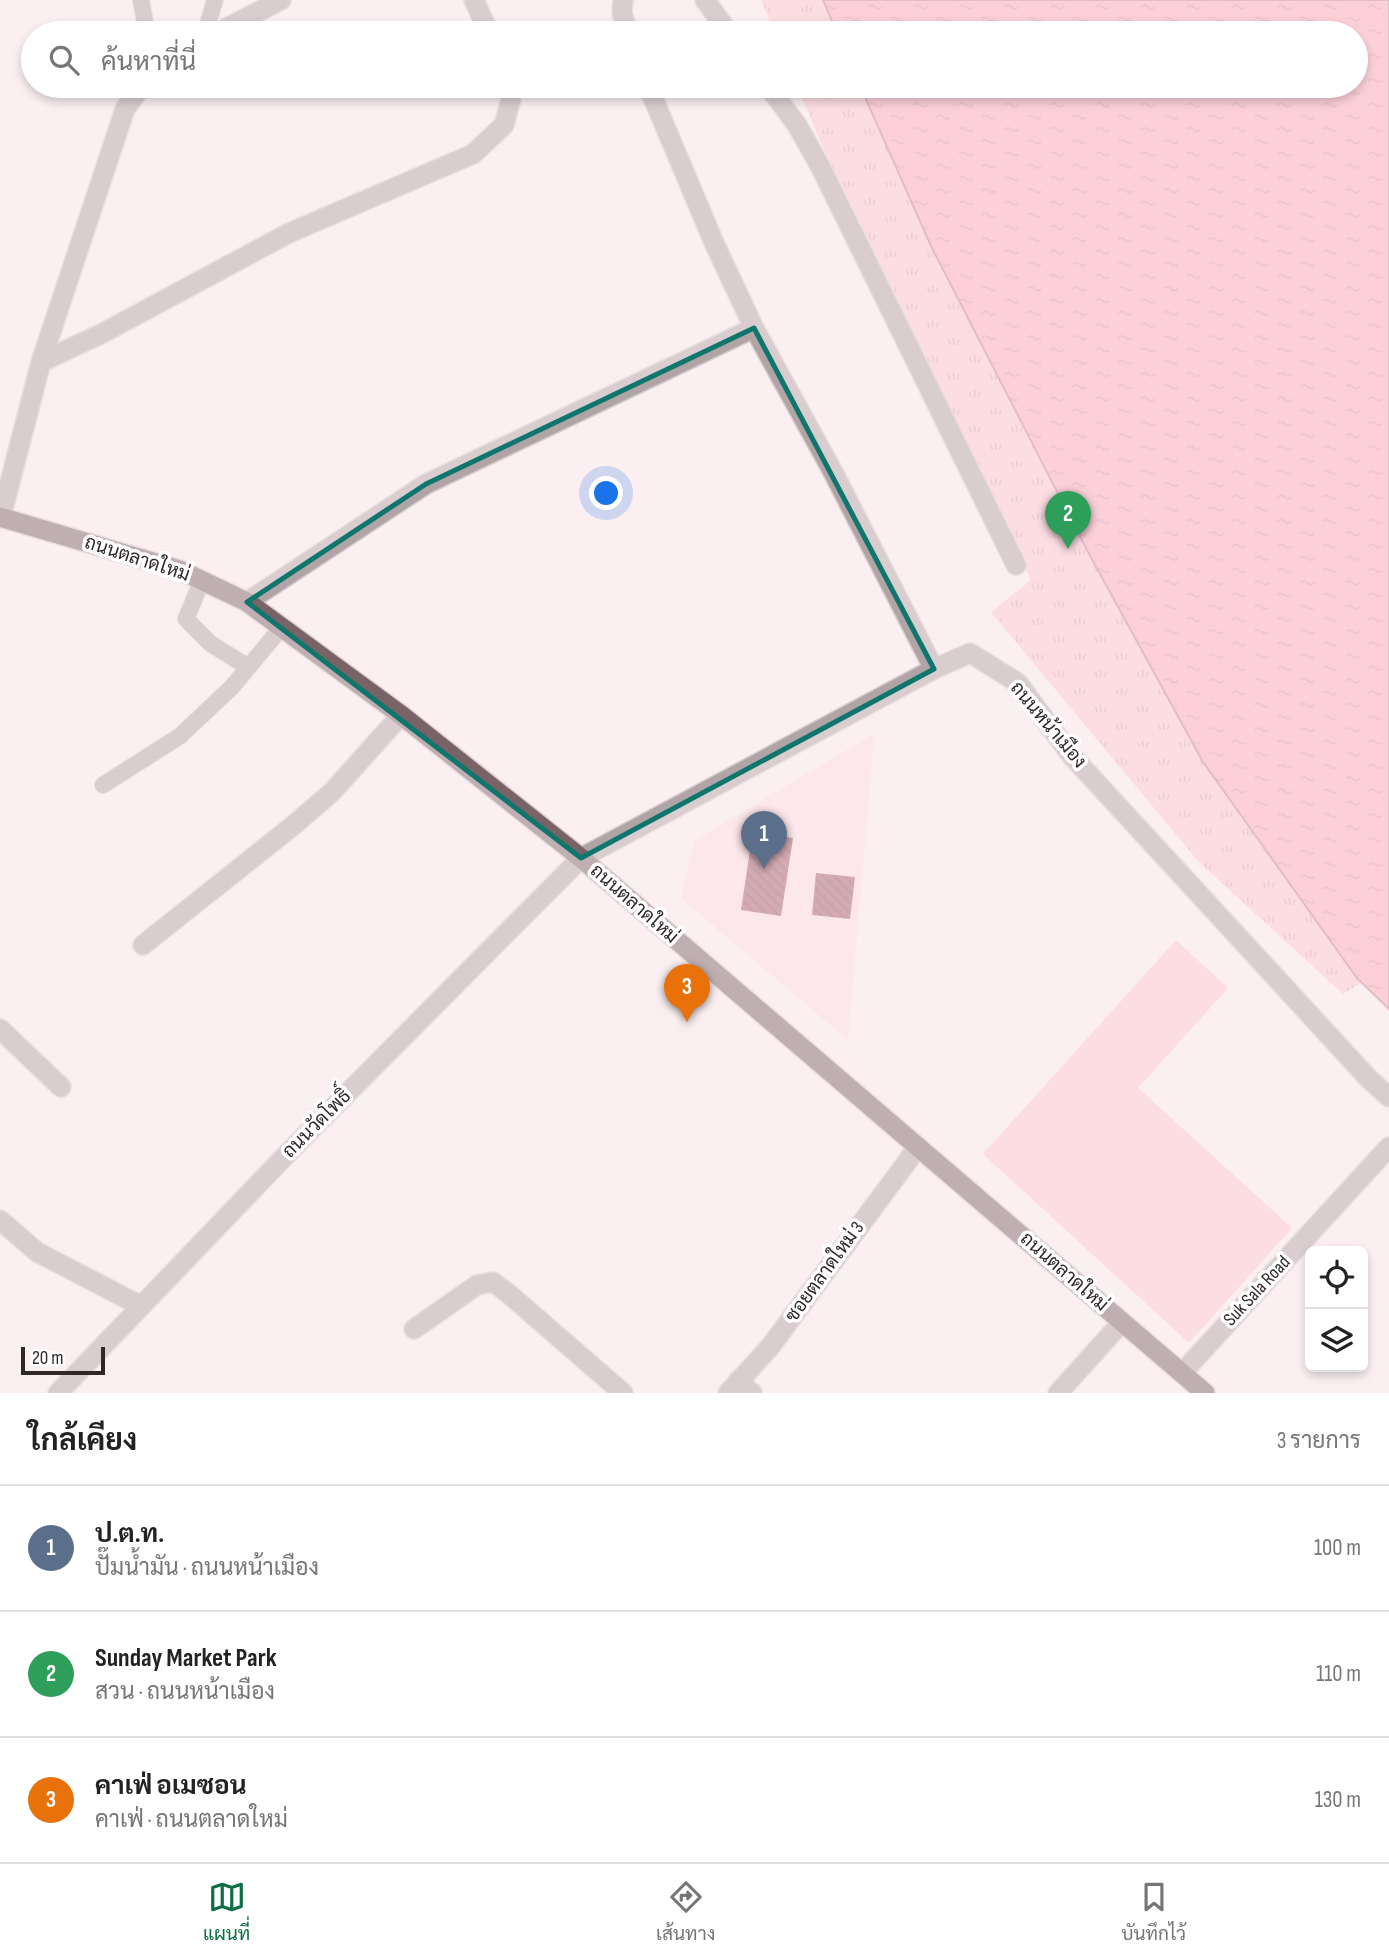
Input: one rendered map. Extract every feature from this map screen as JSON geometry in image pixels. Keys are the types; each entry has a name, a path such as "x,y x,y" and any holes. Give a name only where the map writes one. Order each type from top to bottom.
{"main road":[{"name":"ถนนตลาดใหม่","path":"1,517 180,570 247,602 401,715 581,858 1205,1393"}],"street":[{"path":"240,21 281,0"},
{"path":"474,0 484,21"},
{"path":"623,0 624,21"},
{"path":"705,0 720,21"},
{"path":"1,517 41,362 125,109 133,98"},
{"path":"41,362 101,334 289,233 473,154 504,125 511,98"},
{"path":"653,98 715,245 754,328 832,470 934,669"},
{"path":"777,98 797,125 821,168 1016,565"},
{"path":"247,602 426,484 754,328"},
{"name":"ถนนหน้าเมือง","path":"581,858 934,669 970,653 1018,683 1071,755 1369,1079 1389,1097"},
{"path":"143,945 332,792 401,715"},
{"name":"ถนนวัดโพธิ์","path":"58,1393 287,1154 581,858"},
{"path":"0,1029 61,1087"},
{"name":"ซอยตลาดใหม่ 3","path":"739,1389 918,1147"},
{"name":"Suk Sala Road","path":"1182,1373 1389,1147"},
{"path":"0,1220 37,1252 141,1306"},
{"path":"414,1329 477,1285 493,1282 623,1393"},
{"path":"1058,1393 1122,1322"}],"lane":[{"path":"141,0 145,21"},
{"path":"209,21 215,0"},
{"path":"202,580 186,619 211,644 248,667"},
{"path":"103,785 180,736 232,688 281,628"}],"highlighted area":[{"path":"754,328 934,669 581,858 247,602 426,484"}],"shaded area":[{"path":"874,734 848,1040 681,898 694,841"}],"green space":[{"path":"761,0 854,0 864,21 770,21"},
{"path":"802,98 902,98 1381,971 1343,994 1198,861 991,612 1031,580 840,188"},
{"path":"1176,940 1228,988 1138,1088 1292,1228 1189,1343 983,1154"}],"water":[{"path":"823,0 1389,0 1389,1009 1357,978 1203,762 1088,552 931,246 865,98 1368,98 1368,21 832,21"}],"building":[{"path":"753,831 793,838 781,916 741,910"},
{"path":"816,873 855,877 850,919 812,915"}],"place":[{"name":"Sunday Market Park","path":"1068,549"},
{"name":"ป.ต.ท.","path":"764,869"},
{"name":"คาเฟ่ อเมซอน","path":"687,1022"}]}
